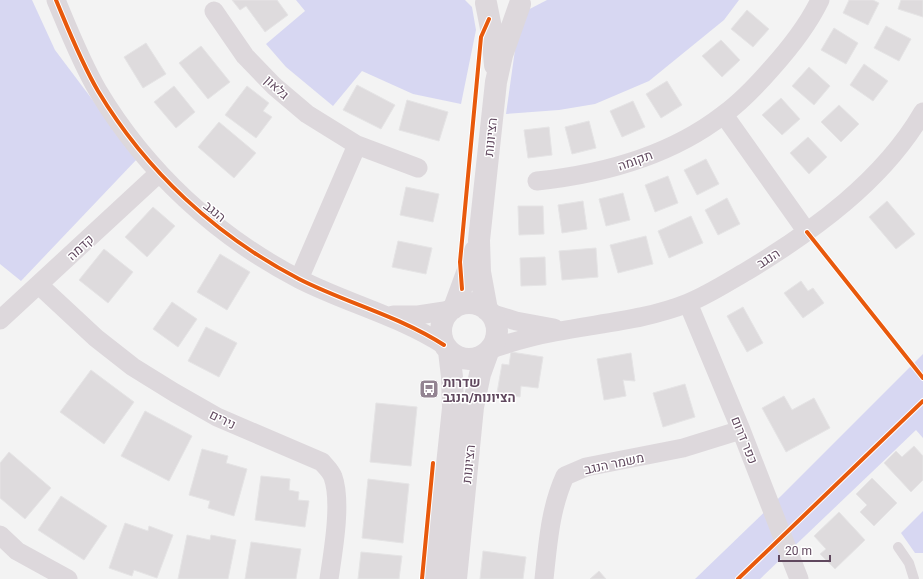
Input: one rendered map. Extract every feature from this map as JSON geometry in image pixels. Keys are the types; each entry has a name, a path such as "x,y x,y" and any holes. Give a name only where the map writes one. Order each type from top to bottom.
{"street":[{"name":"הנגב","path":"56,0 74,44 98,90 123,130 159,173 205,217 254,254 299,279 341,299 422,331 447,348"},
{"name":"תקומה","path":"537,181 573,177 610,169 643,158 688,138 724,115 760,81 790,48 820,0"},
{"path":"485,1 492,7 503,10 509,9 522,2"},
{"name":"הציונות","path":"485,1 492,33 496,82"},
{"name":"הציונות","path":"489,312 480,272 479,240 496,82 502,55 522,2"},
{"name":"גלאון","path":"214,11 245,56 274,86 307,114 357,146 418,168"},
{"path":"724,115 807,232"},
{"name":"הנגב","path":"490,350 528,338 569,329 603,325 688,303 746,271 807,232 873,176 921,119"},
{"path":"299,279 357,146"},
{"name":"קדמה","path":"0,320 159,173"},
{"name":"הציונות","path":"453,309 479,240"},
{"name":"נירים","path":"39,285 96,338 133,367 217,417 322,462 333,476 336,492 337,513 328,579"},
{"path":"469,303 477,304 489,312 494,320 497,331 495,342 490,350 482,356 471,359 459,358 447,348 441,334 441,326 446,316 453,309 469,303"},
{"name":"כפר דרום","path":"688,303 741,430 799,579"},
{"name":"הנגב","path":"384,315 418,315 453,309"},
{"name":"הנגב","path":"489,312 538,326 569,329"},
{"name":"הציונות","path":"435,579 453,408 452,377 447,348"},
{"name":"הציונות","path":"456,579 473,407 480,374 490,350"},
{"name":"משמר הנגב","path":"544,579 551,514 565,476 586,467 683,448 741,430"},
{"path":"0,535 18,551 68,579"}],"lane":[{"path":"898,547 909,563 914,579"}],"shaded area":[{"path":"0,0 32,0 55,50 137,159 21,281 0,264"},
{"path":"296,0 465,0 472,7 476,30 461,104 413,94 362,71 333,106 286,67 266,44 305,11"},
{"path":"547,0 739,0 724,20 649,81 595,104 559,110 506,114 520,14"},
{"path":"923,354 923,438 916,430 760,579 695,579 781,496"},
{"path":"923,511 923,553 915,553 901,533"}],"building":[{"path":"232,0 277,0 288,15 265,32 246,6 240,10"},
{"path":"849,0 873,0 879,3 868,25 843,13"},
{"path":"901,0 923,0 923,17 898,9"},
{"path":"747,10 769,29 753,47 731,29"},
{"path":"886,26 911,39 899,61 874,48"},
{"path":"834,28 858,43 846,64 821,50"},
{"path":"721,40 740,60 722,77 702,56"},
{"path":"146,43 166,74 143,88 124,57"},
{"path":"201,46 230,82 208,99 179,63"},
{"path":"864,64 888,81 873,101 850,85"},
{"path":"809,67 830,86 814,105 792,86"},
{"path":"667,81 682,105 661,118 646,94"},
{"path":"357,85 395,105 381,129 343,110"},
{"path":"174,86 195,112 176,128 154,102"},
{"path":"247,86 269,103 263,111 272,117 256,138 225,115"},
{"path":"781,98 800,119 782,135 762,115"},
{"path":"407,100 448,112 439,141 399,130"},
{"path":"633,101 645,127 622,137 610,111"},
{"path":"839,105 859,124 841,142 821,122"},
{"path":"589,121 596,148 572,154 565,127"},
{"path":"219,122 256,153 234,178 198,147"},
{"path":"549,127 552,155 528,158 524,130"},
{"path":"808,137 827,157 809,174 790,153"},
{"path":"706,159 719,184 697,195 684,170"},
{"path":"668,176 678,203 655,212 645,185"},
{"path":"406,187 439,194 433,222 400,215"},
{"path":"623,193 630,220 606,226 599,199"},
{"path":"727,198 740,224 718,235 705,210"},
{"path":"583,201 587,229 562,233 558,205"},
{"path":"887,201 915,234 896,249 869,217"},
{"path":"518,206 543,206 544,234 519,235"},
{"path":"153,207 175,226 147,257 125,237"},
{"path":"691,216 703,243 669,258 658,231"},
{"path":"646,236 653,264 618,273 610,245"},
{"path":"398,241 432,248 426,274 392,267"},
{"path":"596,248 598,277 562,280 559,251"},
{"path":"104,249 133,272 108,303 79,280"},
{"path":"220,254 250,272 227,310 197,292"},
{"path":"545,257 546,285 521,286 520,258"},
{"path":"801,281 808,291 813,288 824,303 803,318 784,293"},
{"path":"172,302 197,319 178,347 153,329"},
{"path":"743,307 763,343 747,352 727,316"},
{"path":"206,327 237,343 219,377 188,361"},
{"path":"511,352 543,357 538,388 521,386 520,397 497,393 502,364 509,365"},
{"path":"631,353 635,381 623,380 626,396 604,400 597,359"},
{"path":"91,370 134,402 104,444 60,412"},
{"path":"685,384 695,417 663,427 653,393"},
{"path":"784,396 792,410 814,398 830,428 786,452 762,408"},
{"path":"376,403 417,407 411,466 370,462"},
{"path":"145,411 192,436 169,481 121,456"},
{"path":"914,446 923,456 923,480 911,492 884,463 896,451 902,457"},
{"path":"202,449 228,456 226,463 247,469 234,516 208,508 210,501 189,495"},
{"path":"9,452 51,488 25,519 0,498 0,463"},
{"path":"261,476 290,479 289,490 299,492 298,500 309,501 305,527 255,520"},
{"path":"872,478 897,503 874,526 860,512 867,505 856,494"},
{"path":"368,479 409,484 403,543 362,538"},
{"path":"61,496 107,526 84,560 38,530"},
{"path":"839,512 865,540 835,569 820,554 826,549 814,536"},
{"path":"125,523 148,531 149,526 173,535 157,578 134,570 132,576 109,568"},
{"path":"187,535 210,540 211,535 236,540 228,579 178,579"},
{"path":"251,542 301,549 296,579 245,579"},
{"path":"483,551 526,557 523,579 480,579"},
{"path":"361,552 402,556 399,579 358,579"},
{"path":"599,571 606,579 590,579"}],"cycle path":[{"path":"56,0 86,69 98,91 138,148 185,199 239,243 299,279 317,288 409,326 444,345"},
{"path":"462,289 460,262 481,37 489,19"},
{"path":"807,232 923,378"},
{"path":"738,579 923,401"},
{"path":"422,579 433,463"}],"place":[{"name":"שדרות הציונות/הנגב","path":"429,389"}]}
